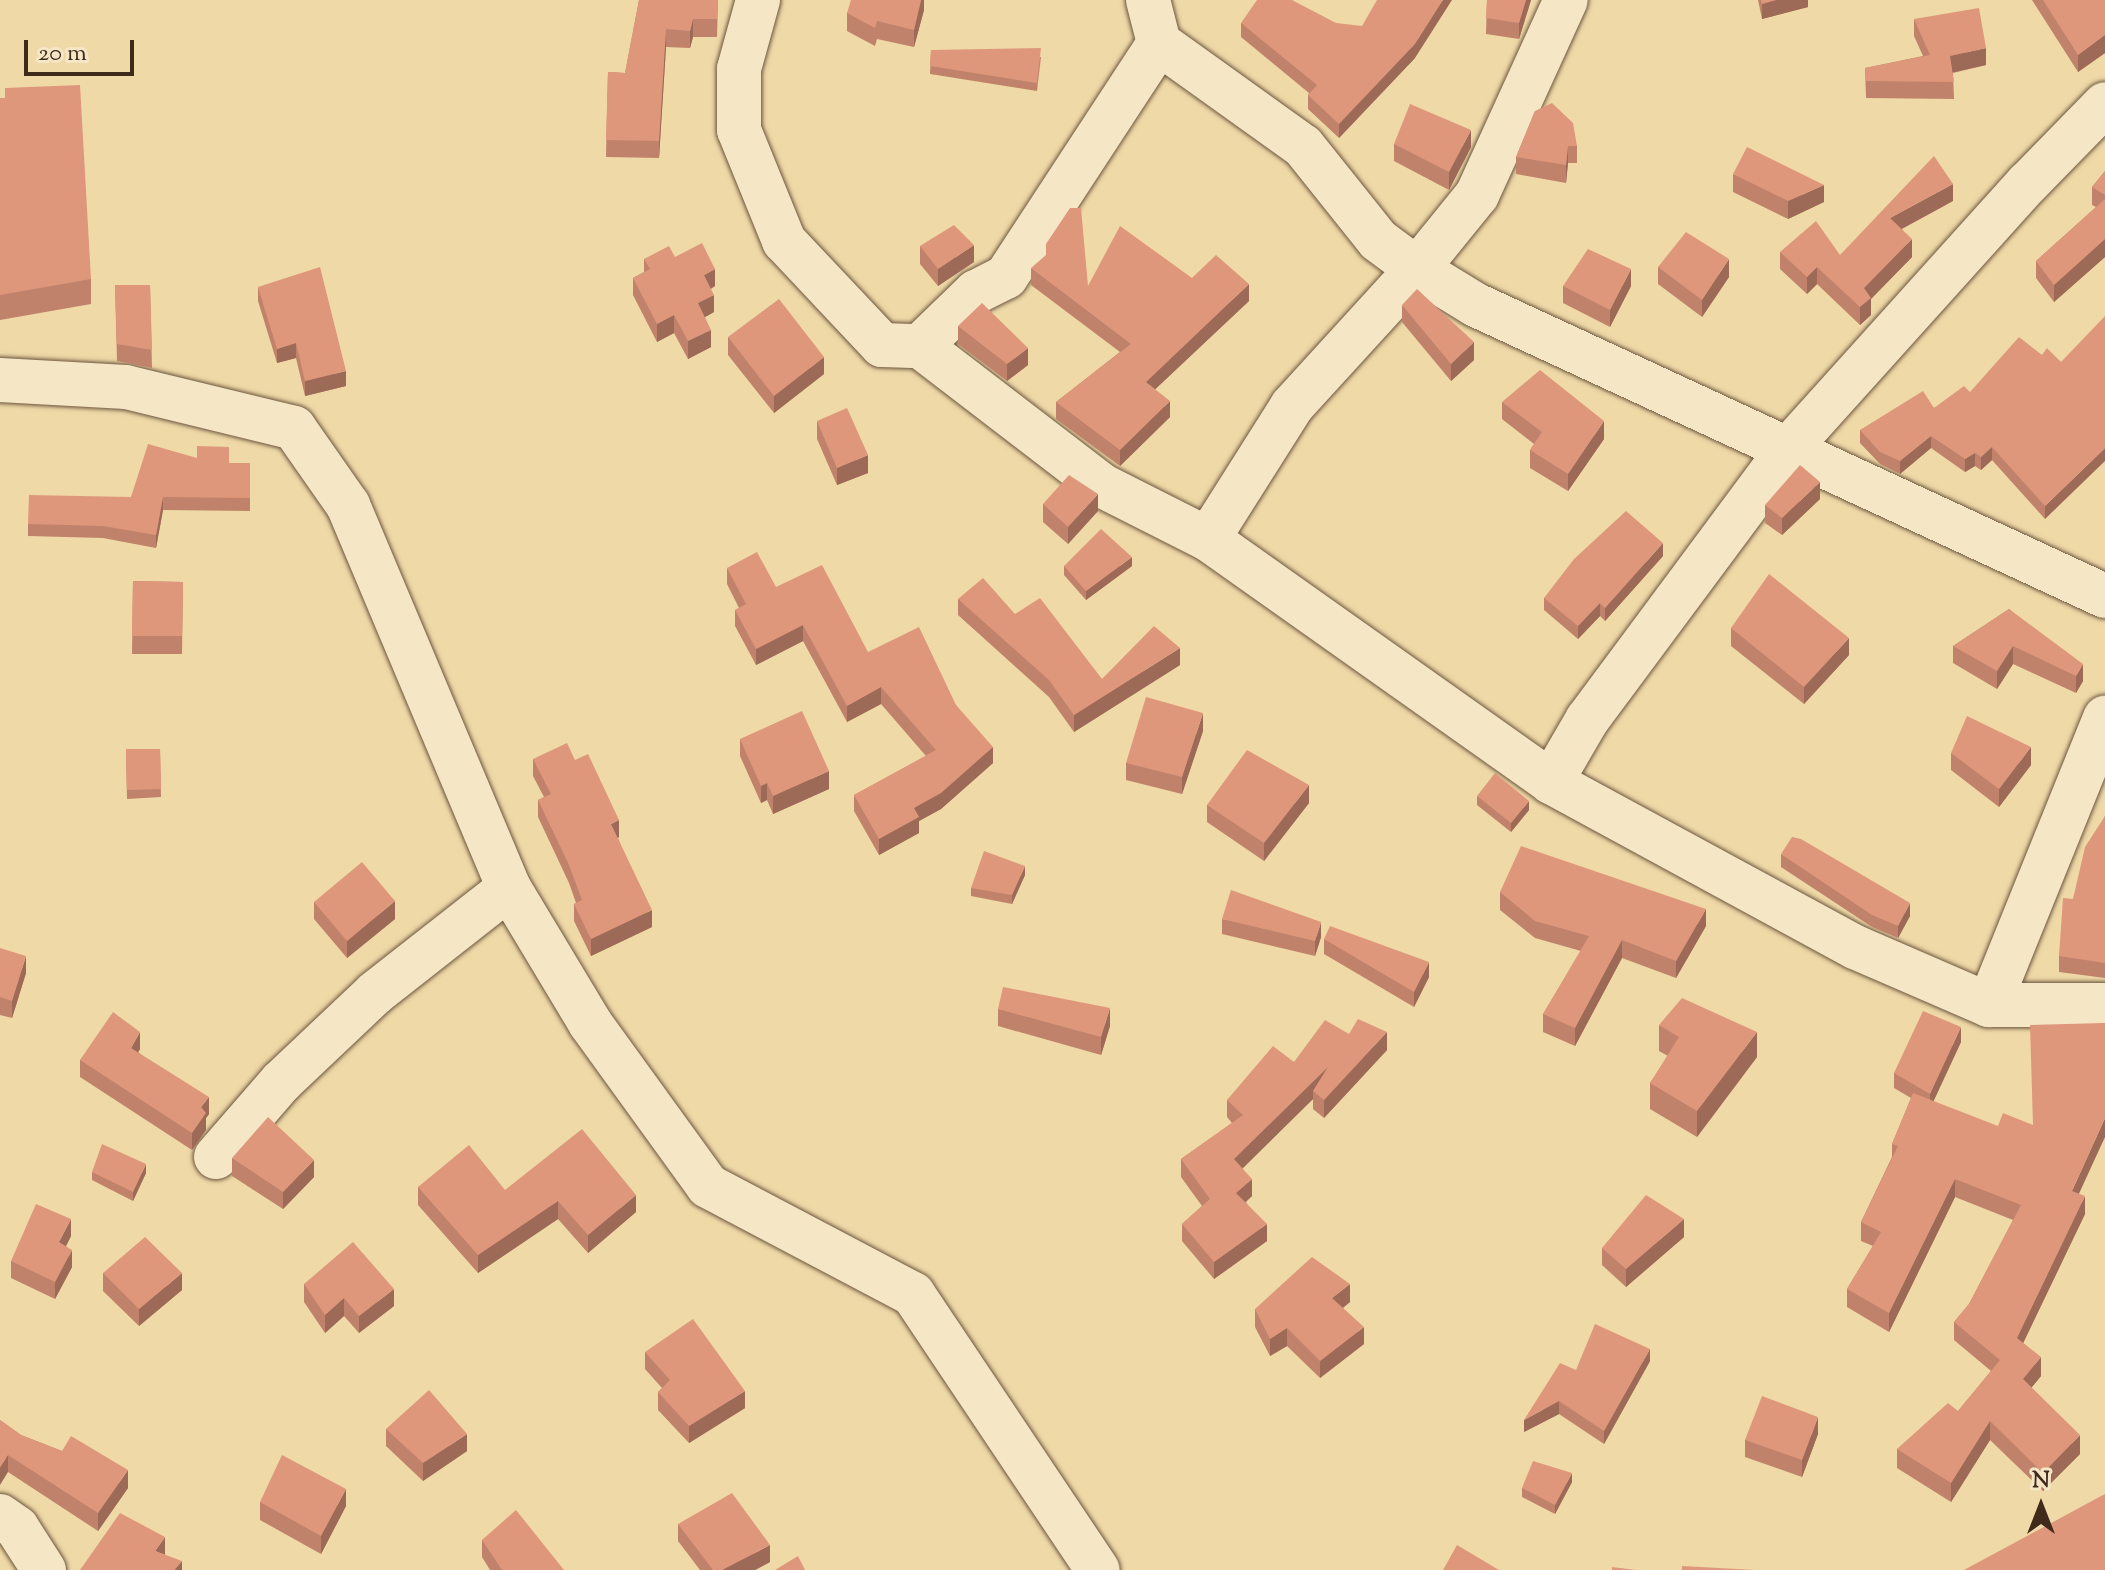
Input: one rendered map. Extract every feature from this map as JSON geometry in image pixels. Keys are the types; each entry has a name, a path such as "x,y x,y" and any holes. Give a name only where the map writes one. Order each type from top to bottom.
{"street":[{"path":"758,0 739,69 739,130 784,241 882,345 920,346 1101,485 1208,539 1551,782 1855,947 1989,1005 2105,1005"},
{"path":"1148,0 1159,43 1303,146 1378,240 1417,269 1476,305 2105,596"},
{"path":"1208,539 1292,406 1417,269 1477,195 1566,0"},
{"path":"920,346 976,292 1006,277 1159,43"},
{"path":"1551,782 1587,720 1789,448 2028,183 2105,104"},
{"path":"0,380 126,387 294,428 348,505 509,888 590,1023 708,1186 913,1294 1098,1570"},
{"path":"1989,1005 2105,718"},
{"path":"216,1157 281,1082 375,993 509,888"},
{"path":"0,1516 17,1528 44,1570"}],"building":[{"path":"639,0 718,0 717,19 693,19 690,31 666,29 659,141 606,140 608,72 625,73"},
{"path":"851,0 921,0 914,30 877,21 875,28 847,13"},
{"path":"1257,0 1292,0 1336,23 1362,26 1377,0 1443,0 1415,44 1339,124 1308,95 1317,85 1241,23"},
{"path":"1487,0 1526,0 1519,23 1486,18"},
{"path":"2043,0 2105,0 2105,35 2078,55"},
{"path":"1979,8 1986,48 1950,56 1954,82 1866,81 1865,68 1930,55 1914,19"},
{"path":"1041,48 1037,83 930,66 931,50"},
{"path":"80,85 91,279 0,295 0,98 5,98 5,88"},
{"path":"1552,103 1573,123 1577,146 1568,146 1566,165 1516,157 1535,111"},
{"path":"1410,104 1471,130 1449,172 1394,144"},
{"path":"1747,147 1824,185 1788,201 1733,174"},
{"path":"1934,156 1953,184 1890,218 1912,239 1864,288 1871,298 1860,307 1817,267 1807,277 1780,252 1816,221 1840,255"},
{"path":"2105,171 2105,195 2092,187"},
{"path":"2105,199 2105,239 2054,285 2036,261"},
{"path":"1070,208 1081,208 1088,286 1120,226 1192,278 1216,255 1249,284 1146,382 1170,401 1120,450 1056,402 1131,344 1031,268 1046,255 1046,244"},
{"path":"954,225 974,245 938,269 920,246"},
{"path":"1686,232 1729,259 1702,300 1658,267"},
{"path":"702,243 715,269 704,275 714,295 698,303 711,330 688,341 674,315 657,324 633,278 650,269 644,259 669,246 675,257"},
{"path":"1588,249 1631,269 1610,310 1563,286"},
{"path":"320,267 346,371 305,381 296,343 277,349 258,287"},
{"path":"115,285 150,285 152,350 117,344"},
{"path":"1417,289 1474,342 1451,364 1402,305"},
{"path":"779,299 824,357 774,396 728,337"},
{"path":"982,303 1028,348 1007,364 958,326"},
{"path":"2105,316 2105,448 2045,506 1992,447 1981,457 1975,453 1965,459 1931,436 1900,461 1880,452 1860,430 1923,391 1934,408 1964,386 1970,392 2019,337 2042,355 2047,348 2061,362"},
{"path":"1540,370 1604,421 1568,474 1530,450 1542,432 1502,402"},
{"path":"847,408 868,455 837,468 817,421"},
{"path":"148,444 197,458 197,446 229,447 229,463 250,463 250,498 163,497 156,535 103,526 28,524 29,495 131,497"},
{"path":"1800,465 1820,482 1782,518 1765,505"},
{"path":"1069,475 1098,494 1068,527 1043,504"},
{"path":"1626,511 1663,543 1605,608 1600,603 1578,626 1544,598 1574,559"},
{"path":"1101,529 1132,557 1086,591 1064,566"},
{"path":"757,552 776,587 822,565 868,652 919,627 956,705 993,747 941,793 914,808 919,817 879,839 854,795 936,750 881,687 847,706 803,625 756,649 735,610 746,604 727,568"},
{"path":"1769,574 1849,638 1804,687 1731,628"},
{"path":"983,578 1015,614 1040,598 1102,679 1154,626 1180,648 1074,715 1049,680 958,599"},
{"path":"133,581 183,582 182,636 132,636"},
{"path":"2009,609 2083,664 2076,676 2013,646 1997,671 1953,646"},
{"path":"1146,697 1203,713 1182,777 1126,763"},
{"path":"802,711 829,771 773,796 767,783 761,786 740,739"},
{"path":"1967,716 2031,747 1999,789 1951,753"},
{"path":"567,743 575,760 588,754 619,820 611,824 652,910 591,939 574,904 582,900 569,865 538,800 551,794 533,759"},
{"path":"126,749 160,749 161,789 127,790"},
{"path":"1247,750 1309,785 1264,843 1207,805"},
{"path":"1495,773 1529,801 1511,823 1477,796"},
{"path":"2105,816 2105,963 2059,956 2063,898 2073,899 2085,847"},
{"path":"1792,837 1801,839 1910,903 1898,926 1872,915 1781,854"},
{"path":"1521,846 1706,909 1676,961 1622,940 1575,1028 1543,1014 1589,936 1535,921 1500,892"},
{"path":"984,851 1025,866 1012,895 971,888"},
{"path":"362,862 395,901 347,941 314,902"},
{"path":"1231,890 1321,922 1315,941 1222,919"},
{"path":"1330,926 1429,962 1414,992 1324,939"},
{"path":"0,948 26,956 12,1001 0,997"},
{"path":"1003,987 1110,1008 1101,1037 998,1009"},
{"path":"1682,998 1757,1032 1697,1111 1650,1083 1679,1037 1659,1025"},
{"path":"1923,1011 1961,1027 1930,1094 1894,1073"},
{"path":"113,1012 140,1032 131,1048 209,1097 201,1107 206,1113 192,1133 80,1060"},
{"path":"1358,1019 1387,1032 1324,1100 1313,1091 1328,1067 1234,1159 1252,1179 1236,1193 1267,1224 1214,1262 1182,1224 1210,1199 1181,1159 1243,1115 1227,1100 1273,1046 1294,1062 1325,1020 1349,1034"},
{"path":"2105,1023 2105,1118 2072,1191 2085,1196 2017,1338 2041,1357 2023,1379 2080,1435 2043,1473 1990,1421 1951,1483 1897,1449 1948,1403 1958,1411 2000,1360 1954,1322 1969,1304 2021,1205 1955,1179 1889,1313 1847,1289 1881,1232 1861,1222 1898,1146 1892,1144 1913,1093 1998,1126 2003,1113 2033,1125 2030,1025"},
{"path":"268,1117 314,1160 283,1192 232,1158"},
{"path":"582,1129 636,1195 588,1235 558,1201 478,1255 418,1187 469,1145 505,1190"},
{"path":"102,1144 146,1164 133,1192 92,1172"},
{"path":"1646,1195 1684,1219 1626,1269 1602,1248"},
{"path":"36,1204 71,1219 59,1242 72,1250 55,1282 11,1261"},
{"path":"145,1237 182,1273 139,1309 103,1273"},
{"path":"353,1242 394,1289 359,1316 344,1298 325,1315 304,1284"},
{"path":"1312,1257 1350,1284 1332,1298 1364,1327 1320,1361 1287,1328 1270,1339 1255,1309"},
{"path":"693,1319 745,1391 689,1426 658,1392 670,1380 645,1352"},
{"path":"1595,1324 1650,1349 1604,1431 1559,1401 1524,1420 1560,1363 1576,1370"},
{"path":"429,1390 467,1434 423,1463 386,1429"},
{"path":"1762,1396 1818,1417 1802,1460 1745,1440"},
{"path":"0,1420 21,1435 62,1451 71,1436 128,1470 98,1513 8,1455 0,1467"},
{"path":"282,1455 346,1489 321,1536 260,1502"},
{"path":"1533,1461 1572,1473 1555,1505 1522,1488"},
{"path":"732,1493 770,1545 722,1570 713,1570 678,1524"},
{"path":"2105,1494 2105,1570 1964,1570"},
{"path":"516,1510 564,1570 502,1570 482,1540"},
{"path":"120,1513 165,1537 155,1551 182,1561 174,1570 80,1570"},
{"path":"1457,1545 1499,1570 1443,1570"},
{"path":"798,1556 805,1570 775,1570"},
{"path":"1682,1566 1755,1570 1682,1570"}]}
